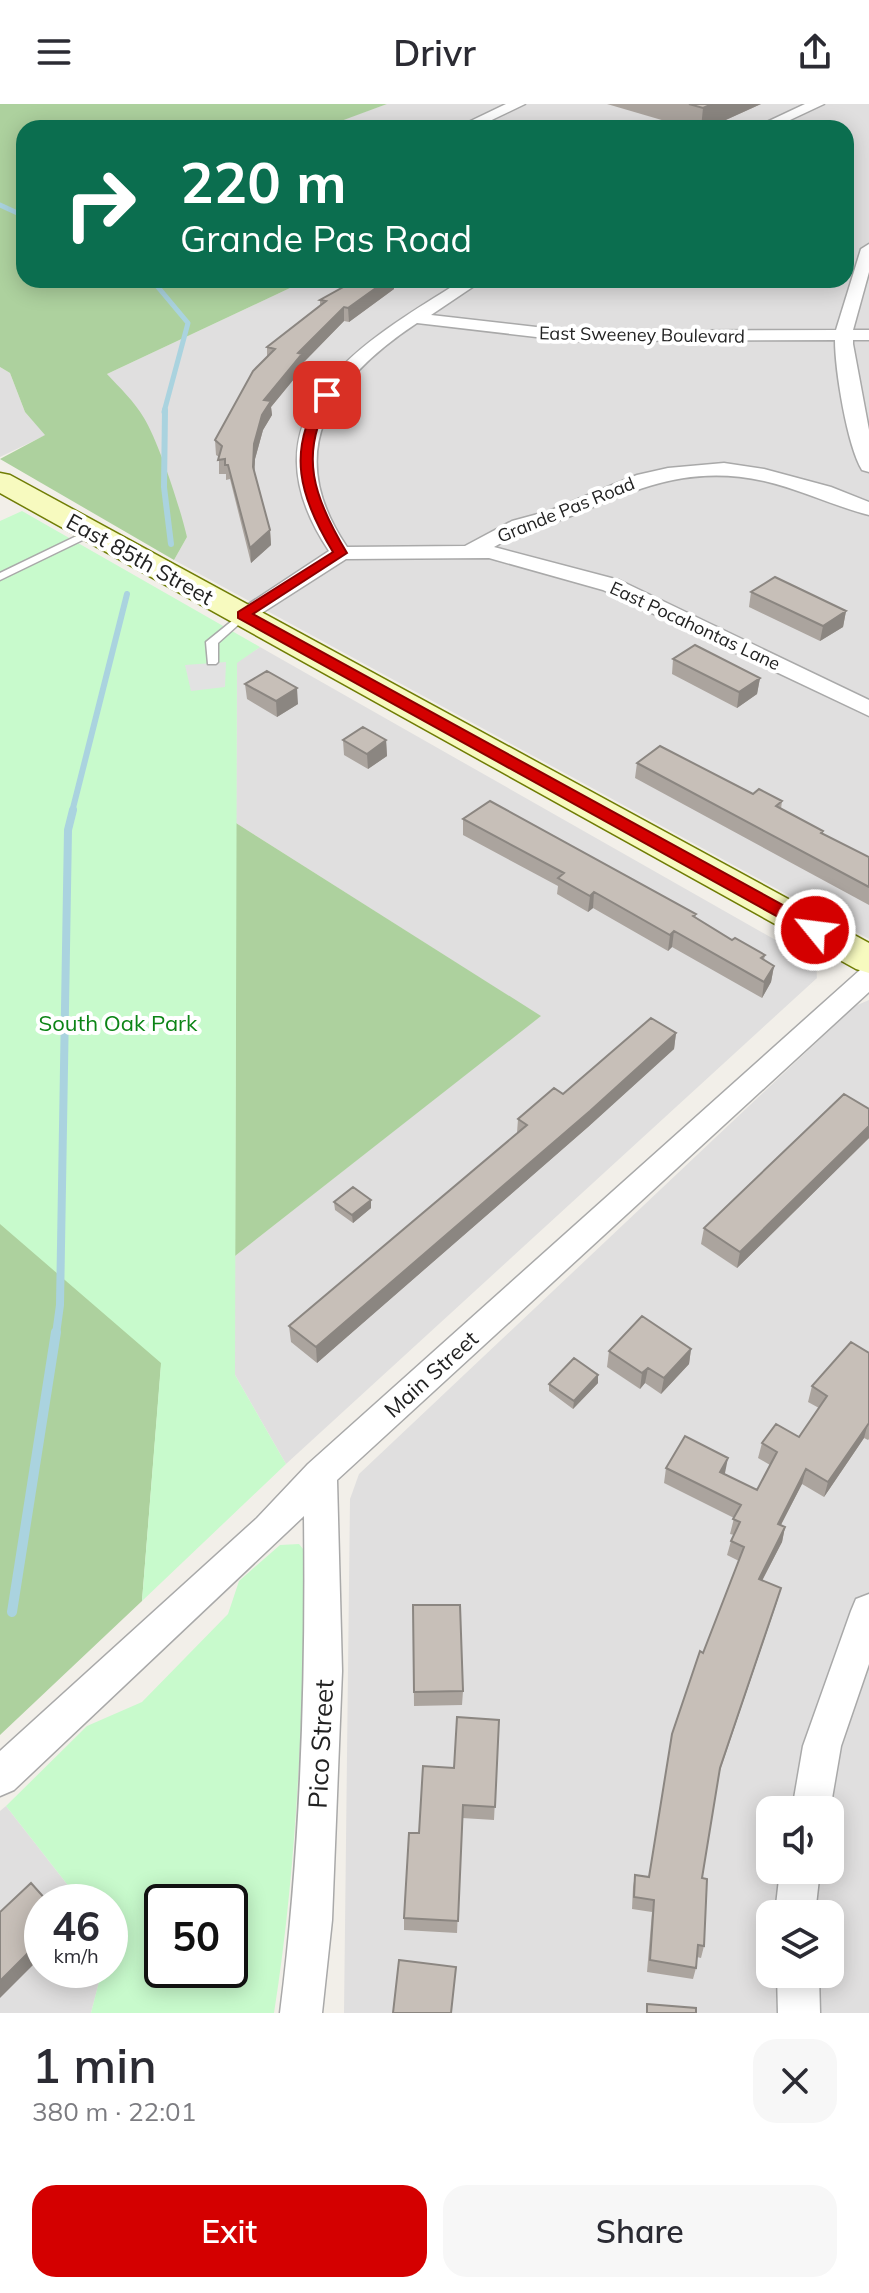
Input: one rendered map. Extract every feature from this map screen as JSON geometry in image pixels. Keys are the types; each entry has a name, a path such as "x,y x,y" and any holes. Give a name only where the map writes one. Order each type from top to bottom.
{"main road":[{"name":"East 85th Street","path":"0,481 869,960"}],"street":[{"path":"481,120 518,104"},
{"path":"780,120 817,104"},
{"path":"868,462 859,433 843,335 869,249"},
{"path":"243,615 341,553 317,515 307,477 308,440 318,410 336,381 361,355 462,288"},
{"name":"East Sweeney Boulevard","path":"415,318 571,336 869,335"},
{"name":"Grande Pas Road","path":"341,553 469,552 519,525 556,515 644,479 724,469 764,475 824,491 869,509"},
{"name":"East Pocahontas Lane","path":"469,552 513,557 611,585 869,709"},
{"name":"Main Street","path":"0,1777 269,1529 320,1474 869,977"},
{"name":"Pico Street","path":"301,2013 312,1920 324,1671 320,1474"},
{"path":"813,1796 822,1746 869,1611"},
{"path":"798,1988 799,2013"}],"lane":[{"path":"0,577 91,532"},
{"path":"212,662 212,642 243,615"}],"shaded area":[{"path":"387,104 869,104 869,939 174,560 187,537 107,374 290,288 854,288 854,120 342,120"},
{"path":"0,367 10,373 25,412 46,435 0,457"},
{"path":"260,647 816,963 817,978 286,1464 235,1375 235,1256 540,1016 236,823 237,662"},
{"path":"226,662 225,687 191,691 185,665"},
{"path":"869,1000 869,2013 344,2013 350,1499 359,1474 855,1006"},
{"path":"6,1806 67,1884 24,1884 24,1988 97,1988 91,2013 0,2013 0,1811"}],"green space":[{"path":"0,104 387,104 344,120 16,120 16,288 290,288 107,374 144,418 168,476 187,537 174,560 0,459 45,435 25,412 10,373 0,367"},
{"name":"South Oak Park","path":"22,511 260,647 237,663 235,1375 286,1464 142,1601 161,1363 0,1224 0,521"},
{"path":"0,822 168,1280 142,1601 0,1735"},
{"path":"236,823 541,1016 235,1256"},
{"path":"299,1544 308,1555 294,1842 274,2013 91,2013 97,1988 128,1988 128,1884 67,1884 6,1806 87,1726 142,1702 228,1614 239,1581 280,1545"}],"building":[{"path":"689,104 712,104 703,108"},
{"path":"342,288 376,288 348,308 344,307 298,353 302,354 264,400 271,401 262,415 254,444 253,467 270,530 250,548 228,465 225,465 225,459 218,460 222,446 215,440 253,371 275,349 267,347 326,301 320,300"},
{"path":"775,577 846,611 823,626 751,592"},
{"path":"695,645 760,678 739,692 673,659"},
{"path":"267,671 297,688 276,701 245,684"},
{"path":"363,727 386,740 367,754 343,740"},
{"path":"660,746 753,794 759,789 782,801 776,806 869,857 869,887 637,763"},
{"path":"490,801 696,914 693,916 732,940 735,938 765,955 761,958 774,966 764,982 674,931 670,935 594,892 590,896 558,878 564,873 463,819"},
{"path":"651,1018 676,1033 316,1347 289,1326 527,1125 518,1119 554,1088 563,1094"},
{"path":"844,1094 869,1109 869,1126 740,1252 704,1228"},
{"path":"353,1187 371,1200 352,1215 334,1202"},
{"path":"642,1316 691,1349 664,1378 648,1368 642,1373 609,1351"},
{"path":"851,1342 869,1353 869,1423 828,1482 806,1469 778,1524 785,1527 759,1579 781,1588 720,1768 702,1878 707,1879 704,1946 698,1945 696,1968 650,1960 654,1900 634,1897 635,1875 649,1877 672,1734 700,1651 703,1653 744,1547 731,1541 740,1522 733,1519 741,1505 666,1468 685,1436 728,1458 720,1472 757,1490 777,1452 762,1443 776,1424 799,1437 827,1396 812,1386"},
{"path":"574,1358 598,1375 574,1401 549,1384"},
{"path":"413,1605 460,1605 463,1691 414,1692"},
{"path":"457,1717 499,1720 495,1807 463,1805 458,1921 404,1918 409,1833 419,1833 423,1766 454,1768"},
{"path":"24,1890 24,1957 0,1981 0,1912"},
{"path":"399,1960 456,1967 451,2013 393,2013"},
{"path":"647,2004 696,2008 696,2013 647,2013"}],"waterway":[{"path":"0,205 16,212"},
{"path":"159,288 188,323 164,412"},
{"path":"165,410 164,487 171,544"},
{"path":"72,812 127,594"},
{"path":"56,1334 60,1305 68,830 73,810"},
{"path":"12,1612 56,1332"}],"route":[{"path":"327,395 318,410 308,440 307,477 317,515 341,553 243,615 815,930"}]}
